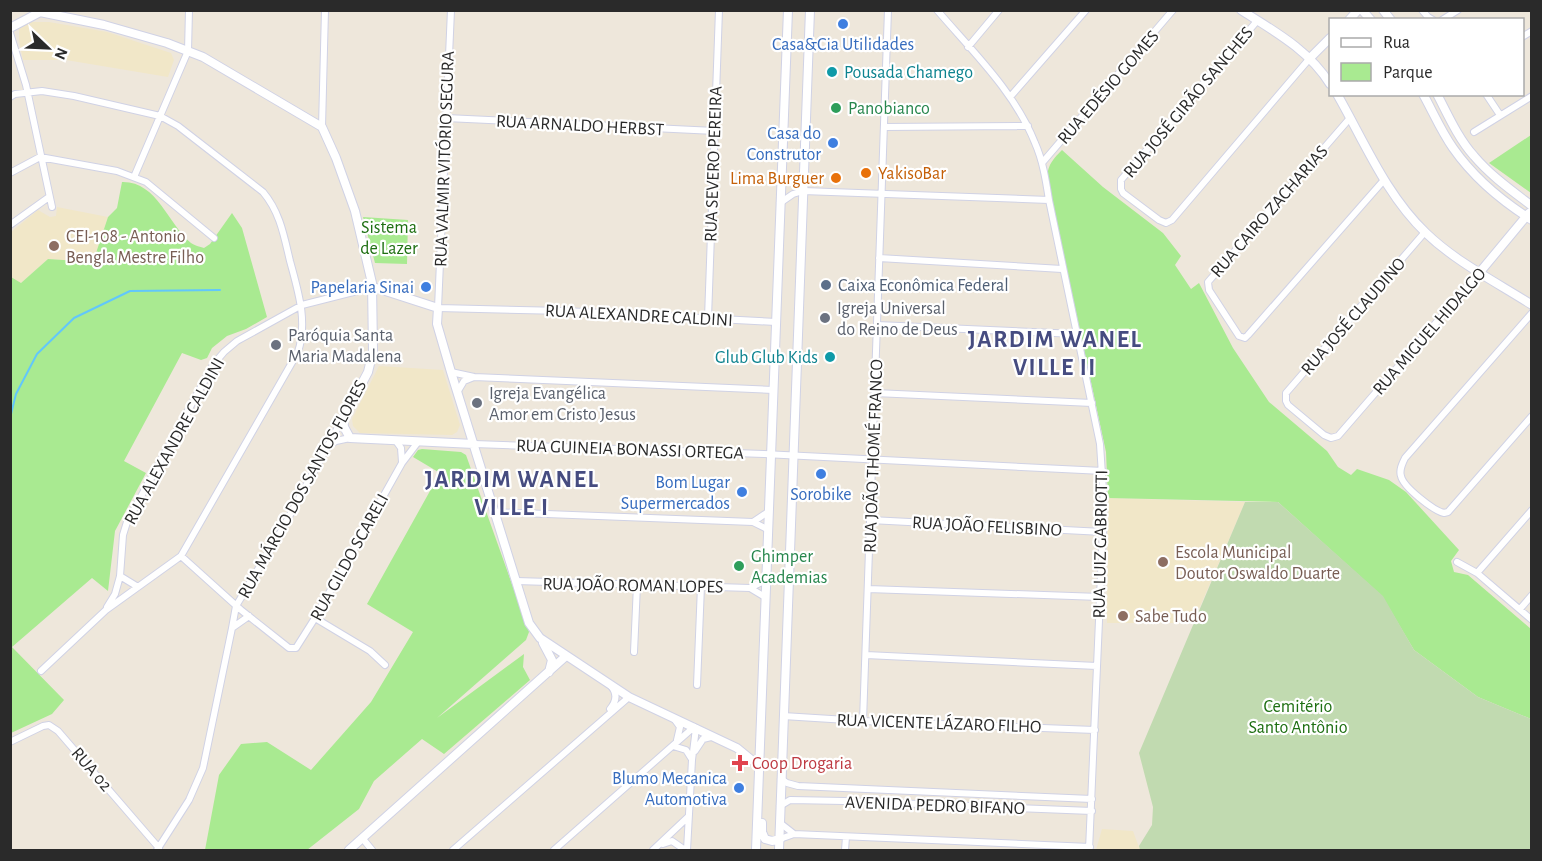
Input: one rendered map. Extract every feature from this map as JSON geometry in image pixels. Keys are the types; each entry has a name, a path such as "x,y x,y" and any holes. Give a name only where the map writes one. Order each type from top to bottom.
{"street":[{"path":"134,177 188,51 189,10"},
{"path":"10,28 42,11 104,25 167,43 203,57 322,127 326,10"},
{"name":"RUA VALMIR VITÓRIO SEGURA","path":"438,308 451,10"},
{"name":"RUA SEVERO PEREIRA","path":"708,318 719,10"},
{"path":"756,850 788,10"},
{"path":"779,850 810,10"},
{"name":"RUA JOÃO THOMÉ FRANCO","path":"863,721 888,10"},
{"name":"RUA LUIZ GABRIOTTI","path":"937,10 1010,97 1028,126 1042,163 1062,269 1100,444 1103,471 1103,532 1090,849"},
{"path":"968,47 999,10"},
{"path":"1010,97 1086,10"},
{"name":"RUA EDÉSIO GOMES","path":"1042,163 1173,10"},
{"path":"1241,10 1283,37 1310,58 1329,83"},
{"path":"10,17 24,21"},
{"name":"RUA JOSÉ GIRÃO SANCHES","path":"1257,21 1123,176 1120,185 1123,193 1159,220 1166,223 1172,220 1310,58"},
{"path":"10,33 27,92 52,207"},
{"path":"1310,58 1329,39"},
{"path":"10,97 15,94 42,91 74,96 160,116 178,126 250,182 273,203 280,220 302,304 302,339 298,352 181,556 106,610 41,671"},
{"path":"1338,96 1384,180 1425,232 1444,248 1532,305"},
{"path":"1424,96 1452,146 1472,173 1488,189 1530,216"},
{"path":"1438,96 1473,155 1494,177 1532,206"},
{"path":"1487,96 1500,116"},
{"path":"1474,132 1532,96"},
{"name":"RUA ARNALDO HERBST","path":"446,118 715,131"},
{"name":"RUA CAIRO ZACHARIAS","path":"1350,118 1208,282 1209,290 1237,334 1242,338 1248,335 1384,180"},
{"path":"884,127 1028,126"},
{"name":"RUA MÁRCIO DOS SANTOS FLORES","path":"158,849 189,800 203,768 236,606 280,533 343,419 368,372 373,351 372,276 355,211 322,127"},
{"path":"10,173 40,157 117,171 146,182 214,238"},
{"path":"780,203 793,194 803,191 1049,200"},
{"path":"10,225 49,197"},
{"name":"RUA MIGUEL HIDALGO","path":"1327,437 1338,436 1530,216"},
{"name":"RUA JOSÉ CLAUDINO","path":"1327,437 1286,401 1286,393 1425,232"},
{"path":"879,258 1062,269"},
{"name":"RUA ALEXANDRE CALDINI","path":"106,610 115,594 120,576 122,545 127,522 213,365 237,341 302,304 373,287 438,308 776,322"},
{"path":"374,313 380,300 386,295 397,293"},
{"path":"438,308 437,324 529,623 551,655 552,665 548,673"},
{"path":"1532,313 1405,458 1399,473 1402,480 1440,513 1444,513 1452,508 1532,416"},
{"path":"877,325 1076,334"},
{"path":"451,372 474,377 773,390"},
{"path":"457,393 464,381 474,377"},
{"path":"875,393 1092,403"},
{"path":"343,419 344,427 350,438"},
{"path":"448,443 460,438 466,431 467,425"},
{"name":"RUA GUINEIA BONASSI ORTEGA","path":"327,447 336,441 350,438 793,455 1103,471"},
{"path":"396,441 401,448 402,463"},
{"name":"RUA GILDO SCARELI","path":"249,616 292,648 299,645 402,463 418,442"},
{"name":"RUA GUINEIA BONASSI ORTEGA","path":"480,465 482,453 490,445"},
{"path":"1477,573 1532,510"},
{"path":"493,512 753,522 767,529"},
{"path":"753,522 768,512"},
{"name":"RUA JOÃO FELISBINO","path":"870,520 1103,532"},
{"path":"181,556 249,616"},
{"path":"1457,562 1477,573 1532,620"},
{"path":"120,576 138,587"},
{"name":"RUA JOÃO ROMAN LOPES","path":"750,588 766,580"},
{"name":"RUA JOÃO ROMAN LOPES","path":"516,581 750,588 765,597"},
{"path":"634,652 637,585"},
{"path":"697,685 701,586"},
{"path":"868,589 1100,597"},
{"path":"1520,609 1532,595"},
{"name":"RUA MÁRCIO DOS SANTOS FLORES","path":"232,628 249,616"},
{"path":"315,618 370,651 384,665"},
{"path":"540,638 625,695 737,748 759,766"},
{"path":"866,655 1097,666"},
{"path":"349,850 566,656"},
{"path":"610,685 614,690 614,703"},
{"path":"602,719 614,703 625,695"},
{"path":"453,850 602,719 625,695"},
{"name":"RUA VICENTE LÁZARO FILHO","path":"783,716 1095,730"},
{"path":"672,717 680,727 673,746"},
{"name":"RUA 02","path":"10,742 43,726 49,725 58,731 158,849"},
{"path":"554,850 695,728"},
{"path":"672,841 686,850 695,728"},
{"path":"692,760 696,748 703,739 708,736 714,737"},
{"path":"737,748 751,748 759,738"},
{"path":"673,746 686,750 692,760"},
{"name":"AVENIDA PEDRO BIFANO","path":"781,779 798,786 1092,799"},
{"path":"758,780 762,801 762,835 769,841 794,834 1090,849"},
{"path":"844,788 844,801"},
{"name":"AVENIDA PEDRO BIFANO","path":"780,806 790,800 1092,811"},
{"path":"653,850 688,817"},
{"path":"780,824 794,834"},
{"path":"677,828 684,826 687,835"},
{"path":"659,845 687,835"},
{"path":"845,850 846,837"},
{"path":"363,839 372,850"}],"shaded area":[{"path":"32,22 49,22 107,32 171,53 174,60 168,77 66,60 23,60 19,29"},
{"name":"CEI-108 - Antonio Bengla Mestre Filho","path":"57,207 108,217 93,262 48,259 21,283 11,277 11,232 38,210 50,217 56,216"},
{"path":"379,366 443,370 460,425 457,432 452,435 360,433 353,426 352,419"},
{"name":"Escola Municipal Doutor Oswaldo Duarte","path":"1108,498 1245,502 1193,623 1107,623"},
{"path":"1102,829 1133,831 1140,850 1096,850"}],"green space":[{"path":"1531,135 1531,193 1489,163"},
{"path":"1062,150 1103,187 1163,233 1181,256 1175,265 1191,289 1199,283 1233,348 1269,402 1327,451 1338,467 1351,475 1357,469 1389,480 1406,492 1459,550 1451,561 1454,572 1468,575 1531,629 1531,719 1478,697 1414,650 1382,596 1278,502 1108,498 1106,452 1047,177 1050,165"},
{"path":"122,182 144,188 161,205 183,235 191,243 202,248 210,244 232,213 242,228 267,317 246,329 227,336 212,348 207,358 201,360 182,353 124,461 146,473 115,531 108,591 92,578 12,647 64,700 52,714 11,733 11,277 21,283 48,259 93,262 108,217 117,208"},
{"name":"Sistema de Lazer","path":"363,217 408,220 407,264 375,263"},
{"path":"418,450 461,452 466,455 529,632 526,640 437,718 524,654 523,667 530,680 444,754 422,739 374,781 359,809 307,850 205,850 219,775 241,744 267,742 311,770 371,702 413,632 367,604 440,473 413,457"},
{"name":"Cemitério Santo Antônio","path":"1245,502 1278,502 1383,596 1414,650 1478,697 1531,719 1531,850 1140,850 1139,846 1152,825 1153,807 1139,753"}],"waterway":[{"path":"10,418 16,394 37,354 74,318 130,291 220,290"}],"place":[{"name":"Casa&Cia Utilidades","path":"843,24"},
{"name":"Pousada Chamego","path":"832,72"},
{"name":"Panobianco","path":"836,108"},
{"name":"Casa do Construtor","path":"833,143"},
{"name":"YakisoBar","path":"866,173"},
{"name":"Lima Burguer","path":"836,178"},
{"name":"CEI-108 - Antonio Bengla Mestre Filho","path":"54,246"},
{"name":"Caixa Econômica Federal","path":"826,285"},
{"name":"Papelaria Sinai","path":"426,287"},
{"name":"Igreja Universal do Reino de Deus","path":"825,318"},
{"name":"Paróquia Santa Maria Madalena","path":"276,345"},
{"name":"Glub Glub Kids","path":"830,357"},
{"name":"Igreja Evangélica Amor em Cristo Jesus","path":"477,403"},
{"name":"Sorobike","path":"821,474"},
{"name":"Bom Lugar Supermercados","path":"742,492"},
{"name":"Escola Municipal Doutor Oswaldo Duarte","path":"1163,562"},
{"name":"Ghimper Academias","path":"739,566"},
{"name":"Sabe Tudo","path":"1123,616"},
{"name":"Coop Drogaria","path":"740,763"},
{"name":"Blumo Mecanica Automotiva","path":"739,788"}],"district":[{"name":"JARDIM WANEL VILLE II","path":"1055,353"},
{"name":"JARDIM WANEL VILLE I","path":"512,493"}]}
